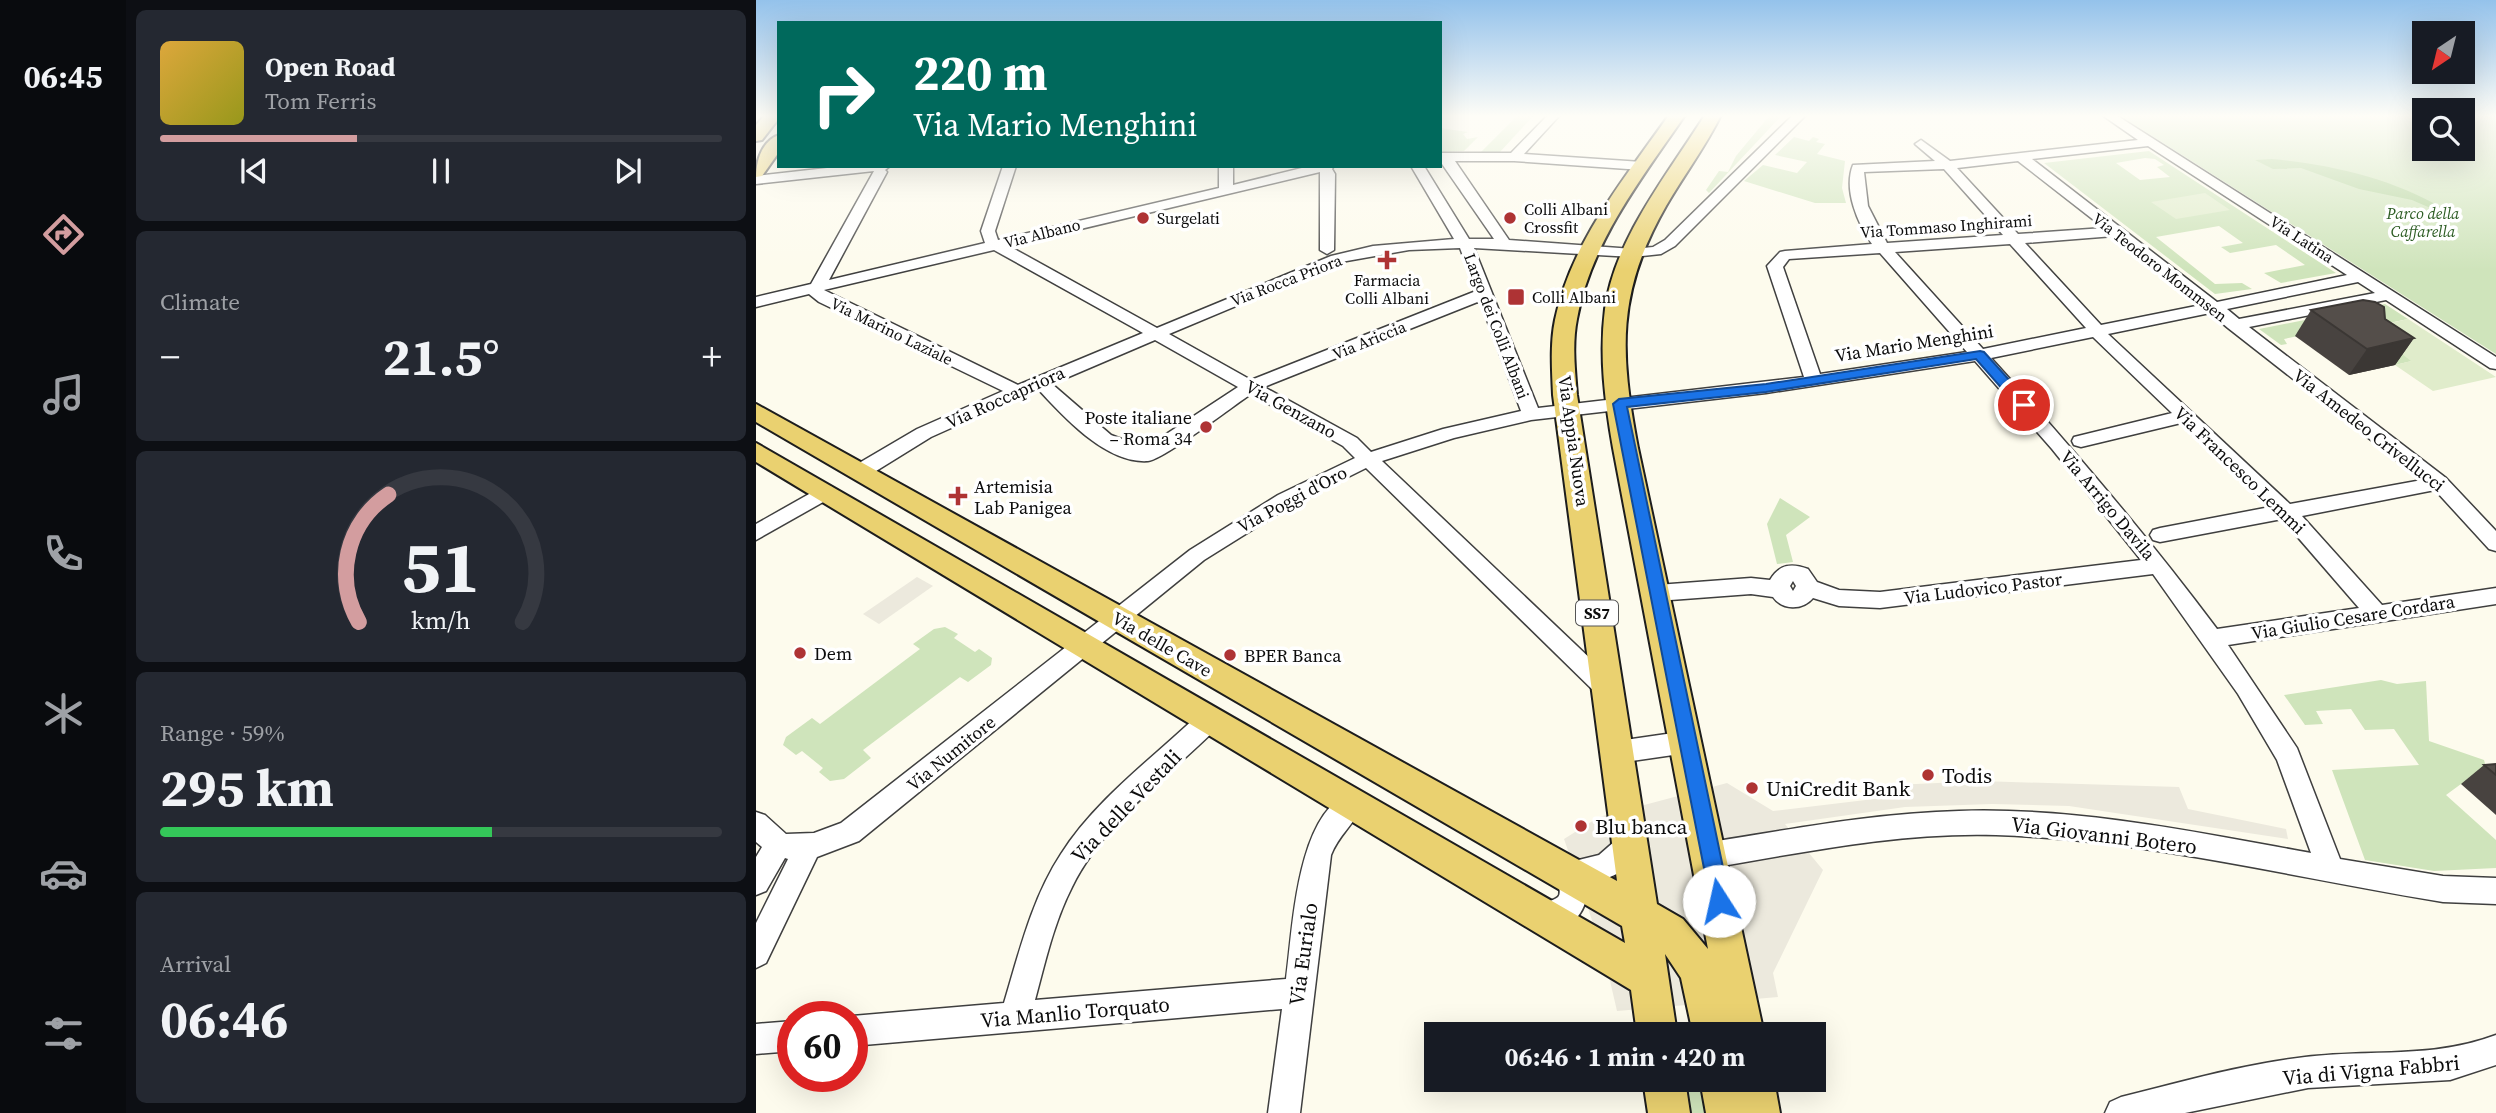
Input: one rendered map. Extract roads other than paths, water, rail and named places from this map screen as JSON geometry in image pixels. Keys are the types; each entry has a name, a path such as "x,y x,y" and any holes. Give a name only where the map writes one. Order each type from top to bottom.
{"main road":[{"name":"Via Appia Nuova","path":"1641,167 1590,249 1566,321 1564,371 1655,1022"},
{"path":"1683,167 1633,253 1620,290 1615,322 1619,404 1711,855 1742,1022"},
{"name":"Via delle Cave","path":"756,412 1670,932 1689,951 1700,974 1709,1016"},
{"path":"756,451 1350,805 1649,979"},
{"path":"825,492 861,471"},
{"path":"1665,1092 1668,1113"},
{"path":"1723,1092 1727,1113"},
{"path":"1755,1092 1759,1113"}],"street":[{"path":"1450,167 1506,246"},
{"name":"Largo dei Colli Albani","path":"1619,404 1531,414 1465,243 1633,253 1656,251 1670,243 1747,167"},
{"name":"Via Arrigo Davila","path":"1889,167 1858,168 1857,192 1869,229 1883,249 1980,355 2158,566 2211,639 2252,696 2288,756 2330,867"},
{"name":"Via Francesco Lemmi","path":"1949,167 2098,332 2288,513 2377,614"},
{"name":"Via Teodoro Mommsen","path":"2033,167 2234,325"},
{"name":"Via Latina","path":"2189,167 2496,365"},
{"path":"995,245 989,240 988,231 1009,168"},
{"path":"1226,189 1227,168"},
{"name":"Via Albano","path":"756,302 1316,168"},
{"path":"1326,168 1328,174 1326,250"},
{"path":"1418,168 1465,243"},
{"path":"756,180 882,169"},
{"name":"Via Marino Laziale","path":"882,169 815,288 825,299 1017,391"},
{"name":"Via Tommaso Inghirami","path":"1814,381 1775,266 1780,257 1796,253 2115,232"},
{"name":"Via Rocca Priora","path":"1154,333 1329,261 1405,246 1465,243"},
{"name":"Via Genzano","path":"995,245 1350,442 1607,689"},
{"name":"Via Mario Menghini","path":"1619,404 1814,381 1980,355 2361,277"},
{"name":"Via Ariccia","path":"1040,382 1088,428 1144,455 1156,451 1245,383 1486,293"},
{"path":"2234,325 2388,295"},
{"name":"Via Amedeo Crivellucci","path":"2234,325 2439,483 2496,544"},
{"name":"Via Roccapriora","path":"861,471 924,433 1154,333"},
{"name":"Via Poggi d'Oro","path":"1084,646 1219,540 1285,500 1369,459 1450,433 1531,414"},
{"path":"2081,441 2185,416"},
{"path":"2160,535 2439,483"},
{"path":"756,533 825,492"},
{"name":"Via Ludovico Pastor","path":"1657,593 1751,586 1778,589 1785,596 1797,598 1806,594 1809,588 1839,598 1880,600 2158,566"},
{"name":"Via Giulio Cesare Cordara","path":"2211,639 2496,596"},
{"name":"Via Numitore","path":"809,846 832,841 859,826 1084,646"},
{"name":"Via delle Vestali","path":"1015,1017 1055,896 1070,863 1101,826 1208,721"},
{"path":"1618,752 1687,742"},
{"name":"Via Eurialo","path":"1284,1113 1297,993 1317,855 1325,836 1350,805"},
{"name":"Via Giovanni Botero","path":"1711,855 1883,829 1995,823 2121,834 2330,867 2443,889 2496,891"},
{"path":"756,824 779,844 809,846 756,953"},
{"path":"756,883 779,844"},
{"path":"1537,914 1557,916 1571,907 1576,893 1568,874 1607,867 1621,859 1632,844"},
{"name":"Via Manlio Torquato","path":"868,1030 1297,993"},
{"path":"756,1039 777,1037"},
{"name":"Via di Vigna Fabbri","path":"2121,1113 2288,1075 2337,1069 2447,1068 2471,1062 2496,1050"}],"place":[{"name":"Surgelati","path":"1143,218"},
{"name":"Colli Albani Crossfit","path":"1510,218"},
{"name":"Farmacia Colli Albani","path":"1387,260"},
{"name":"Colli Albani","path":"1516,297"},
{"name":"Poste italiane – Roma 34","path":"1206,427"},
{"name":"Artemisia Lab Panigea","path":"958,496"},
{"name":"Dem","path":"800,653"},
{"name":"BPER Banca","path":"1230,655"},
{"name":"Todis","path":"1928,775"},
{"name":"UniCredit Bank","path":"1752,788"},
{"name":"Blu banca","path":"1581,826"}],"park label":[{"name":"Parco della Caffarella","path":"2423,222"}]}
